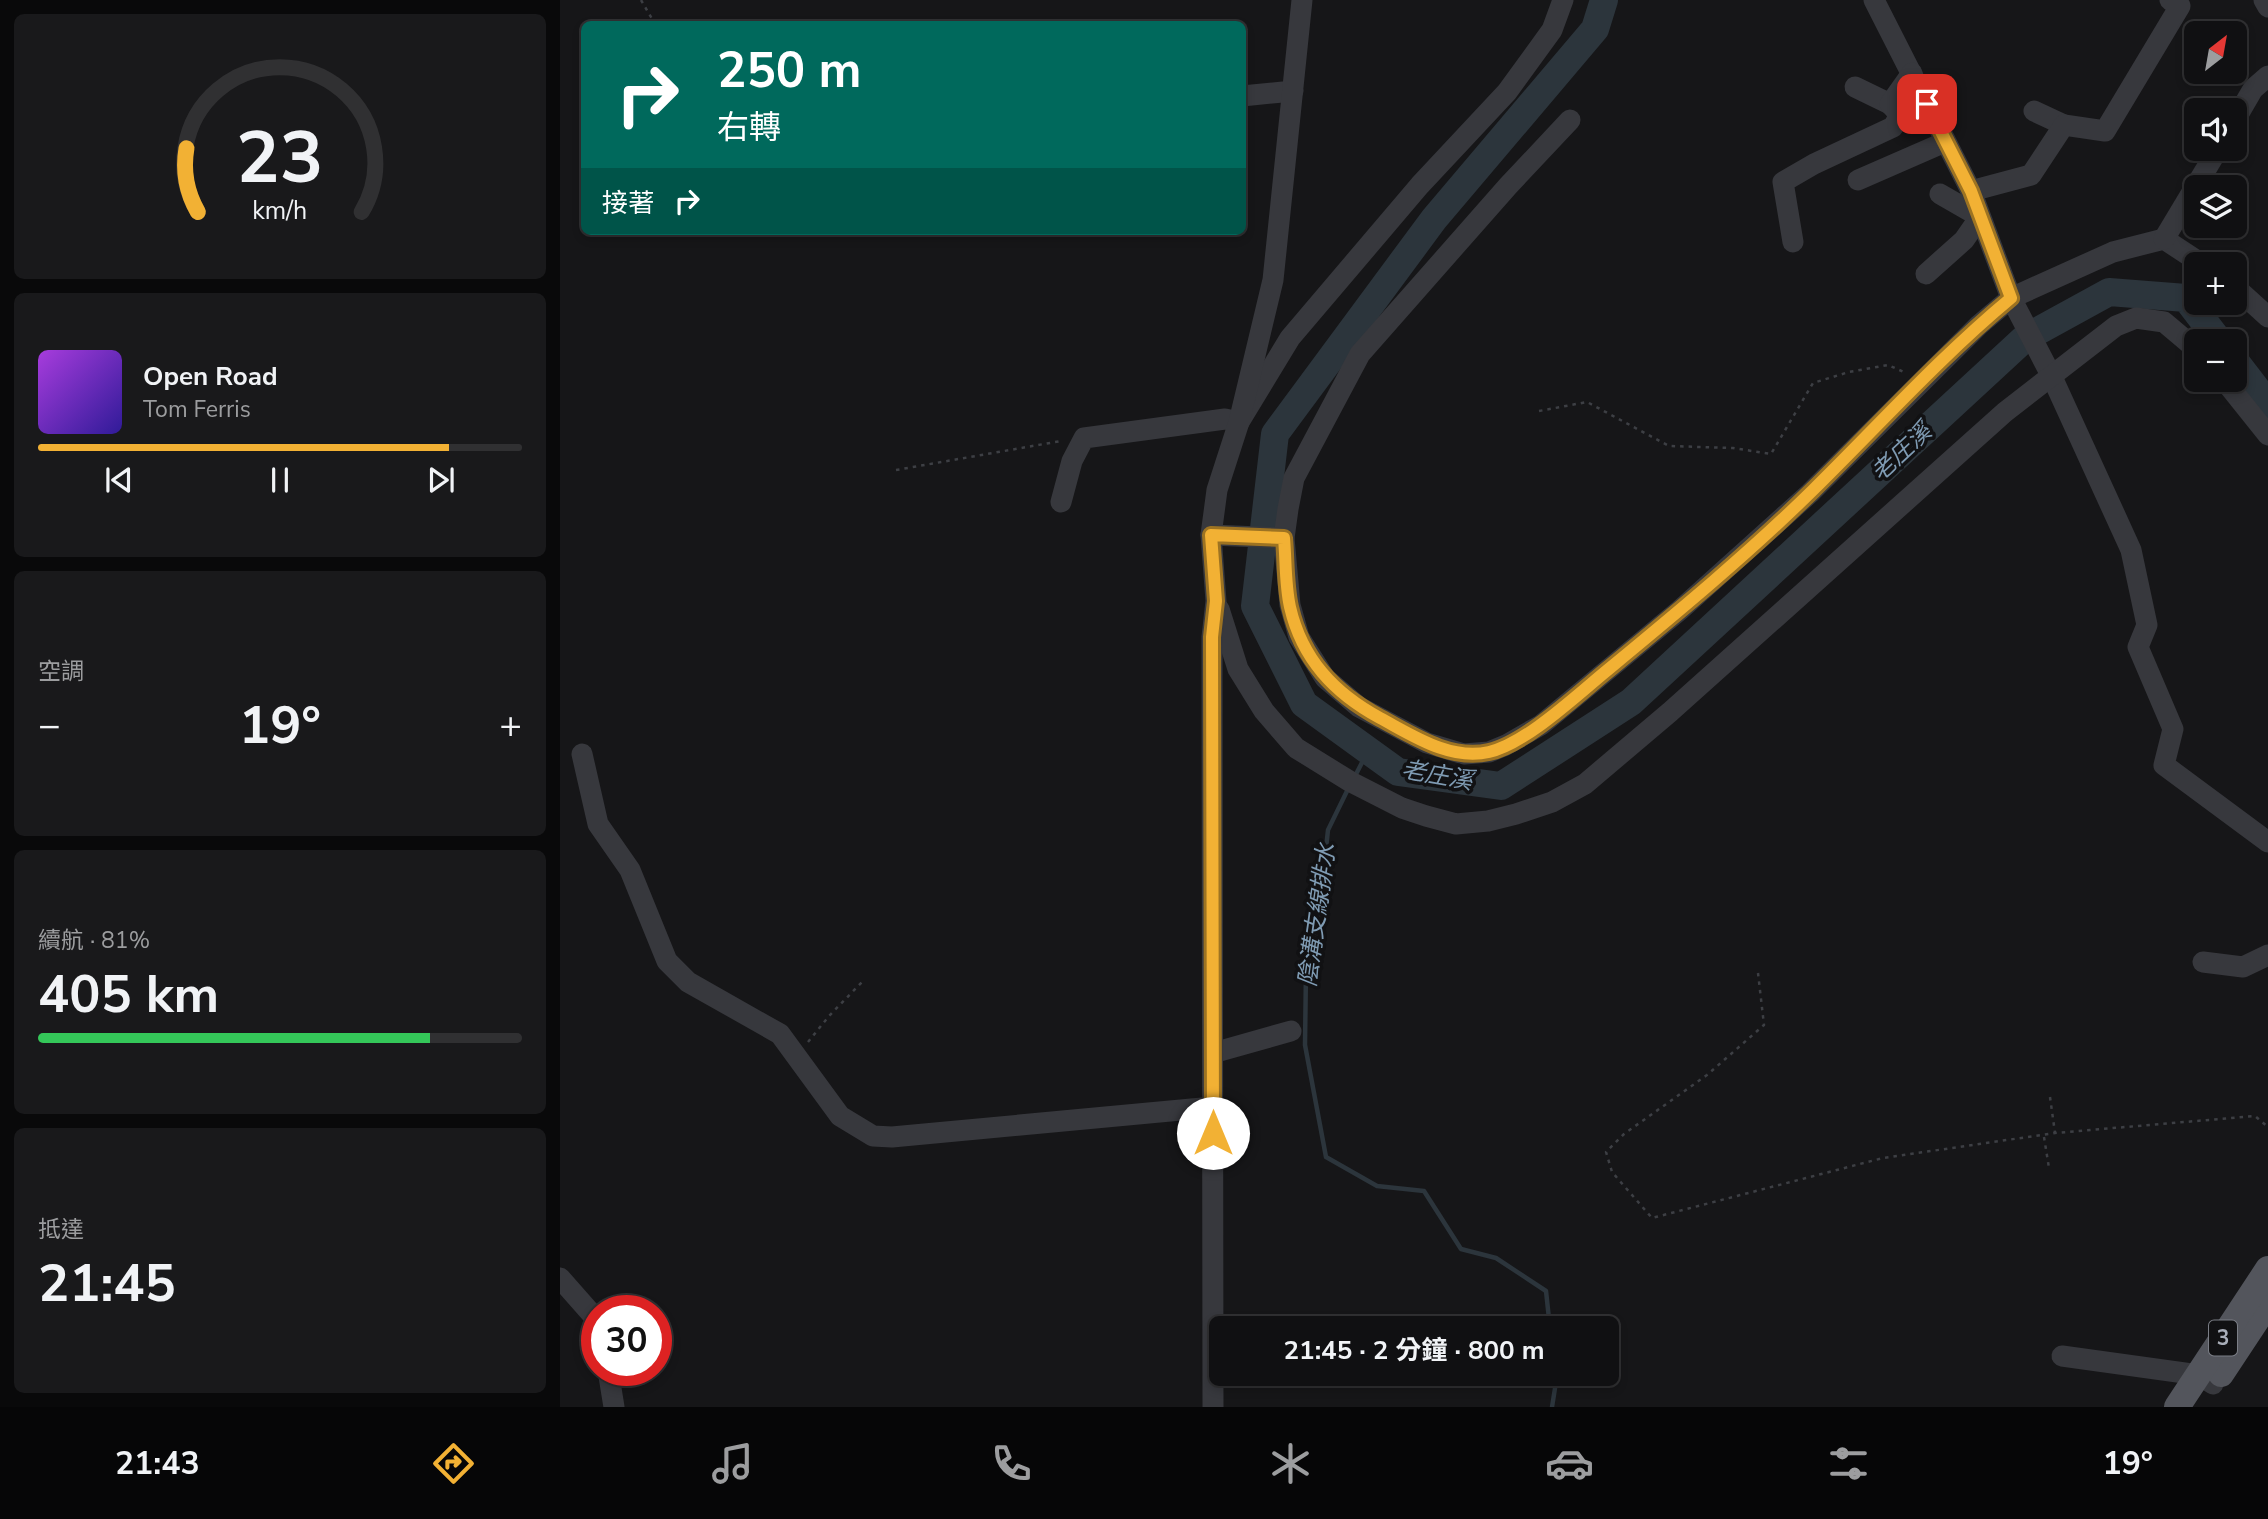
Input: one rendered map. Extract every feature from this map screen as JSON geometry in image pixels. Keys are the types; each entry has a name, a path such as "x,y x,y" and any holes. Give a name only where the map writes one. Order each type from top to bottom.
{"main road":[{"name":"3","path":"2198,1407 2206,1380 2268,1269"},
{"name":"3","path":"2177,1407 2206,1380 2268,1303"}],"street":[{"path":"1213,1407 1212,637 1216,601 1211,535 1217,490 1239,422 1273,279 1302,0"},
{"path":"1239,422 1290,338 1420,185 1507,92 1552,30 1563,0"},
{"path":"1874,0 1971,191 2013,302 2050,374 2131,550 2147,625 2138,647 2173,729 2164,765 2268,842"},
{"path":"2034,111 2064,125 2105,131 2180,6 2170,0"},
{"path":"2264,0 2268,7"},
{"path":"1890,104 1912,73"},
{"path":"2247,99 2253,89 2268,76"},
{"path":"1793,242 1783,182 1814,164 1893,127 1900,115 1890,104 1855,87"},
{"path":"1246,96 1293,91"},
{"path":"1570,120 1360,354 1294,478 1284,538 1290,605 1299,637 1325,678 1359,707 1427,743 1464,754 1489,752 1541,725 1680,610 1811,493 1979,325 2013,302 2113,252 2164,239 2211,161"},
{"path":"1971,191 2031,175 2064,125"},
{"path":"1858,180 1945,142"},
{"path":"1940,194 1980,217"},
{"path":"1926,274 1964,240 1980,217"},
{"path":"2164,239 2184,252"},
{"path":"2247,298 2268,317"},
{"path":"1216,601 1238,669 1264,711 1296,748 1351,782 1402,808 1426,816 1455,824 1488,821 1516,814 1552,802 1585,783 1670,712 2005,412 2050,374 2116,326 2136,318 2164,322 2184,339"},
{"path":"2234,392 2268,435"},
{"path":"1061,502 1072,461 1084,438 1225,419 1239,422"},
{"path":"1211,535 1284,538"},
{"path":"582,754 598,824 630,870 667,961 688,982 780,1034 840,1116 873,1136 892,1137 1213,1107"},
{"path":"2203,962 2242,967 2268,955"},
{"path":"1213,1053 1291,1031"},
{"path":"560,1278 581,1302"},
{"path":"2062,1356 2206,1380"},
{"path":"611,1386 614,1407"}],"path":[{"path":"641,0 653,21"},
{"path":"1539,411 1587,402 1669,446 1733,448 1772,454 1814,383 1849,372 1888,365 1924,380"},
{"path":"896,470 1084,438"},
{"path":"1758,973 1764,1025 1707,1075 1624,1134 1606,1152 1612,1172 1652,1218 1883,1158 2055,1133 2255,1116 2268,1127"},
{"path":"796,1057 829,1016 862,982"},
{"path":"2050,1097 2055,1133"},
{"path":"2043,1136 2049,1168"}],"waterway":[{"name":"老庄溪","path":"1604,0 1595,29 1434,219 1275,434 1255,606 1304,704 1398,772 1501,786 1631,702 2025,338 2109,292 2186,298 2210,329"},
{"name":"老庄溪","path":"2247,377 2268,404"},
{"name":"陰溝支線排水","path":"1354,778 1368,751"},
{"name":"陰溝支線排水","path":"1348,789 1328,830 1320,904 1306,969 1305,1045 1326,1157 1377,1186 1424,1191 1461,1249 1496,1258 1546,1291 1549,1316"},
{"name":"陰溝支線排水","path":"1552,1407 1555,1386"}],"route":[{"path":"1213,1133 1212,637 1216,601 1211,535 1284,538 1290,605 1299,637 1325,678 1359,707 1427,743 1464,754 1489,752 1541,725 1680,610 1811,493 1979,325 2011,298 1971,191 1927,104"}]}
